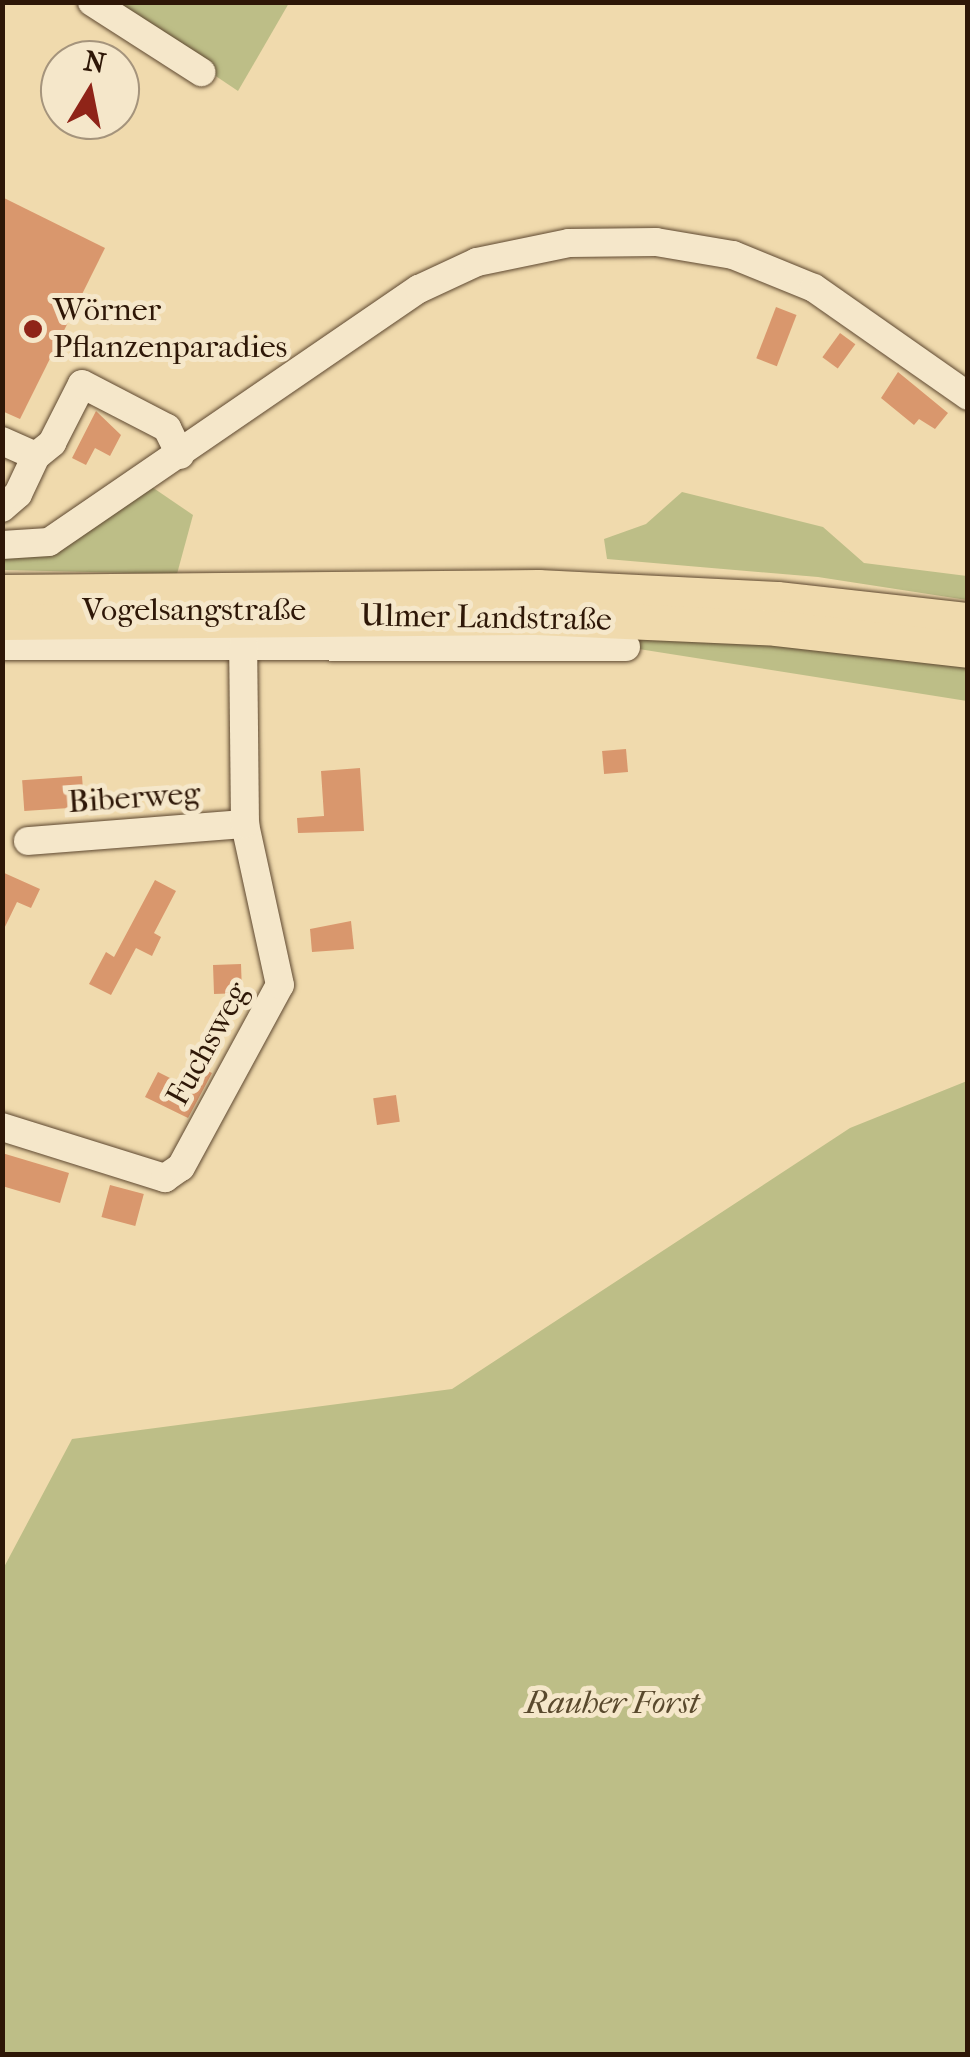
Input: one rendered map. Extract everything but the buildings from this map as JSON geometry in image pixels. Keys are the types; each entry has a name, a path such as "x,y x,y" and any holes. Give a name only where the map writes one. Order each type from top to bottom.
{"main road":[{"name":"Ulmer Landstraße","path":"2,592 538,587 777,599 968,620"},
{"name":"Ulmer Landstraße","path":"2,622 555,617 776,628 968,650"}],"street":[{"path":"92,2 201,72"},
{"path":"2,545 49,542 418,289 477,262 569,244 656,242 734,256 814,288 968,396"},
{"path":"2,508 18,494 36,456 52,444 82,384 167,428 180,455"},
{"path":"2,441 36,456"},
{"name":"Fuchsweg","path":"2,1128 164,1178 181,1167 280,985 245,824 242,644"},
{"name":"Vogelsangstraße","path":"2,646 626,647"},
{"name":"Biberweg","path":"28,841 245,824"}],"green space":[{"path":"107,3 289,3 238,91"},
{"path":"149,485 193,515 177,574 3,570 2,550"},
{"path":"682,492 823,527 864,563 967,576 967,600 818,577 607,559 604,539 646,524"},
{"path":"624,631 967,663 967,701 626,647"},
{"name":"Rauher Forst","path":"967,1081 967,2054 3,2054 3,1569 72,1439 452,1389 850,1128"}],"place":[{"name":"Wörner Pflanzenparadies","path":"33,329"}]}
